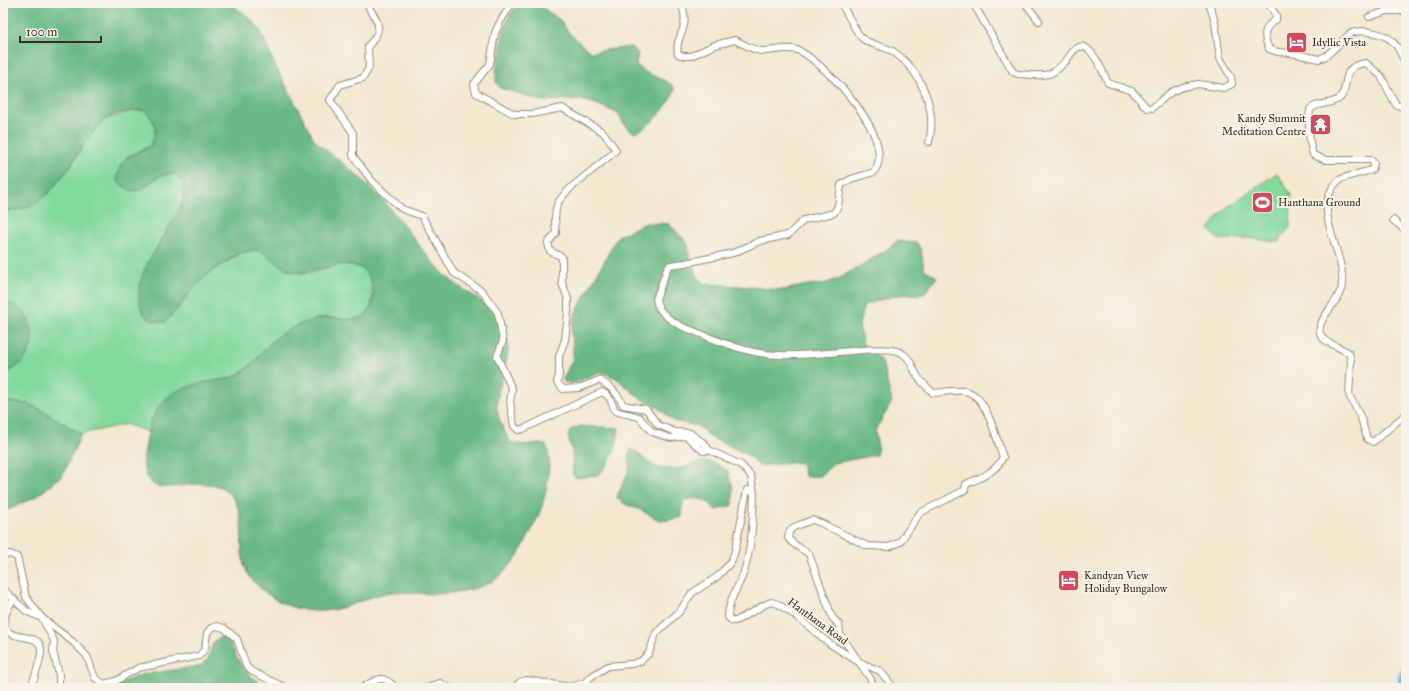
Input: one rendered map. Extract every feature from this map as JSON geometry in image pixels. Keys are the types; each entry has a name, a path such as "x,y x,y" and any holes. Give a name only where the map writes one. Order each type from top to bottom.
{"street":[{"path":"372,3 370,8 376,17 379,29 376,38 368,46 369,68 363,78 340,85 330,100 353,133 353,156 372,181 402,209 422,216 454,273 482,291 498,312 503,341 497,356 512,389 510,402 514,426 518,430 523,429 602,392 605,393 610,399 615,412 639,417 652,432 671,438 686,436 703,451 709,450"},
{"path":"512,3 500,22 496,33 490,64 474,84 476,93 514,114 532,114 562,108 602,132 616,150 606,161 566,193 558,203 556,210 556,233 548,242 550,251 562,257 562,283 568,299 565,340 559,356 559,375 557,382 563,389 579,388 599,380 610,386 620,397 623,405 646,409 658,425 675,432 690,433 705,444 709,450 741,465 751,476 754,494"},
{"path":"681,3 686,21 677,47 678,54 691,56 715,45 735,40 753,49 762,51 784,49 798,50 850,95 866,118 878,149 879,163 874,172 851,179 841,185 838,206 834,213 804,220 788,236 760,241 733,253 684,263 670,264 658,293 656,304 679,326 717,341 753,351 776,355 873,350 898,351 909,358 917,376 933,393 966,391 977,396 984,405 1002,457 1000,464 990,472 966,484 965,490 920,513 900,542 889,547 867,546 812,520 794,527 789,532 788,538 793,545 801,548 809,554 832,616 839,625 840,634 848,644 857,661 870,678 875,688"},
{"path":"844,3 843,7 861,37 866,41 894,52 912,70 927,95 932,130 929,142"},
{"path":"973,3 1013,72 1018,74 1049,74 1060,67 1075,50 1079,47 1083,47 1089,50 1094,56 1108,83 1132,91 1147,108 1152,108 1171,92 1183,87 1198,84 1224,88 1232,84 1231,77 1220,58 1215,22 1209,3"},
{"path":"1025,3 1039,21"},
{"path":"1268,3 1276,15 1276,20 1268,24 1264,39 1269,48 1278,52 1291,53 1319,59 1326,56 1354,31 1384,36 1392,41 1406,63"},
{"path":"1369,17 1387,11 1406,11"},
{"path":"1406,108 1396,105 1380,76 1366,63 1358,65 1348,74 1341,97 1336,101 1310,108 1309,116 1310,145 1313,155 1326,160 1371,160 1374,163 1372,170 1339,180 1327,196 1326,205 1331,234 1342,267 1342,286 1337,300 1319,325 1320,332 1323,339 1343,348 1349,353 1351,361 1349,395 1361,418 1367,439 1373,442 1406,414"},
{"path":"1393,220 1406,231"},
{"path":"579,688 592,676 608,666 632,664 641,661 648,653 656,633 679,612 692,593 717,577 731,562 736,551 745,494 747,490 754,494"},
{"name":"Hanthana Road","path":"754,494 753,526 745,569 730,603 728,617 732,621 736,621 766,604 771,602 778,604 793,614 830,644 857,661 880,671 894,688"},
{"path":"3,555 10,554 17,558 26,597 42,618 54,642 53,651 57,663 58,688"},
{"path":"3,589 26,611 42,618 73,642 87,656 95,678 104,684 116,681 138,668 199,656 205,649 206,633 211,628 217,626 224,628 237,639 246,666 251,671 286,688"},
{"path":"13,600 5,617 6,631 10,635 33,639 39,643 42,651 31,688"},
{"path":"362,688 378,679 384,678 389,680 395,688"},
{"path":"514,688 520,682 527,680 570,687 584,683"},
{"path":"428,688 440,683 450,688"}],"green space":[{"path":"3,3 230,3 251,19 260,30 275,65 314,139 373,190 437,267 452,281 488,306 499,318 505,329 508,340 508,351 498,394 497,410 500,420 510,442 519,444 546,445 549,467 545,495 536,521 518,556 499,576 478,588 465,591 434,594 392,592 375,596 341,608 329,610 305,610 294,607 272,597 254,582 247,572 242,551 241,519 238,508 233,498 224,489 212,484 163,487 154,485 147,478 144,470 144,461 149,429 158,408 164,400 182,389 207,382 228,379 238,375 250,366 278,337 287,330 298,325 323,318 354,319 364,316 368,312 372,303 372,284 369,277 362,269 354,265 344,264 302,272 292,271 285,268 262,252 255,250 248,251 229,259 204,277 165,322 157,322 147,318 141,308 139,295 140,281 152,255 177,217 184,197 184,183 175,174 165,174 137,191 125,187 117,181 118,172 123,161 150,146 153,140 155,126 152,119 144,110 120,113 106,119 95,130 62,177 37,203 21,209 3,209"},
{"path":"521,4 539,5 560,20 569,33 590,52 631,47 638,53 636,64 641,69 668,82 675,89 664,109 647,126 635,133 626,127 617,113 596,104 578,99 543,101 500,88 496,82 496,71 505,26 511,12"},
{"path":"145,110 155,126 153,140 150,146 126,157 140,190 162,175 175,174 184,183 182,204 148,263 174,313 198,283 208,274 241,253 255,250 267,254 288,270 300,273 313,272 338,264 351,265 364,269 371,280 373,294 371,307 366,316 352,320 326,317 301,324 275,338 254,363 233,378 206,382 152,418 148,432 126,424 81,434 40,409 27,404 3,401 3,373 11,371 16,306 3,302 3,209 10,211 67,172 88,138 106,119 132,111"},
{"name":"Hanthana Ground","path":"1277,173 1291,195 1290,227 1278,242 1248,238 1219,240 1209,229 1225,209"},
{"path":"646,223 669,224 687,242 693,267 702,283 783,290 813,284 821,285 838,279 885,251 897,241 917,243 921,250 924,269 937,277 924,294 897,295 864,305 859,325 863,344 882,361 892,402 875,431 878,447 876,455 834,463 821,476 806,477 800,462 759,466 750,457 710,437 698,426 674,421 652,403 641,399 616,378 609,375 600,372 574,383 564,382 563,379 573,358 571,333 574,316 618,236"},
{"path":"3,302 16,307 25,315 31,325 32,337 30,348 25,359 16,368 3,373"},
{"path":"3,401 27,404 40,409 81,434 62,476 37,496 3,512"},
{"path":"580,426 619,428 617,441 610,460 598,475 576,478 573,475 572,450 568,437 570,430"},
{"path":"631,449 659,468 681,468 703,461 717,464 727,470 733,487 733,505 716,510 701,499 683,500 682,517 662,520 625,504 617,498 628,472 628,456"},
{"path":"221,637 228,639 240,663 248,674 271,688 107,688 144,674 201,666 208,658 214,641"},
{"path":"1136,683 1176,688 1090,688"}],"waterway":[{"path":"1403,688 1403,677 1406,671"}],"place":[{"name":"Idyllic Vista","path":"1296,42"},
{"name":"Kandy Summit Meditation Centre","path":"1321,124"},
{"name":"Hanthana Ground","path":"1263,202"},
{"name":"Kandyan View Holiday Bungalow","path":"1068,581"}]}
